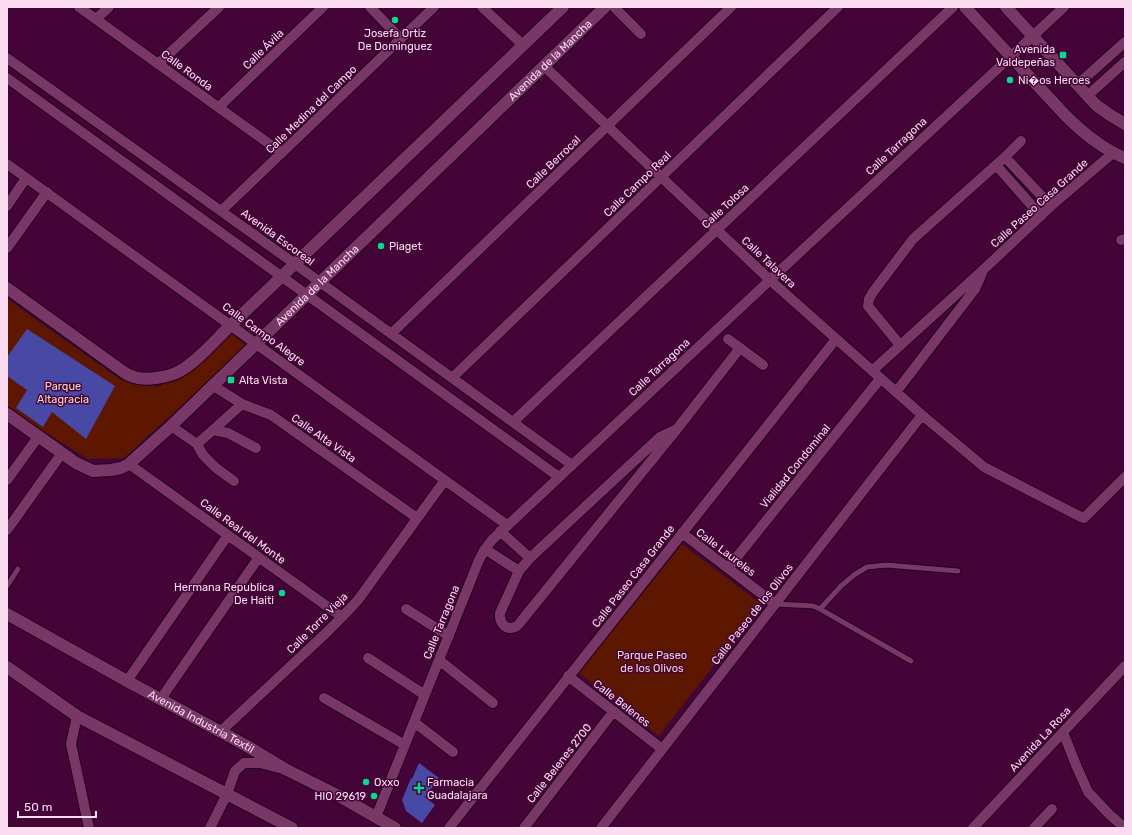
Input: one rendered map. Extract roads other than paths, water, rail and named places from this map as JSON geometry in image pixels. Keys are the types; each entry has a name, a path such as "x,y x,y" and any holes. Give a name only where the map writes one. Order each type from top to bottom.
{"street":[{"name":"Calle Ronda","path":"79,7 282,152"},
{"path":"96,19 109,7"},
{"path":"158,64 219,7"},
{"name":"Calle Ávila","path":"219,107 323,7"},
{"path":"370,7 401,39"},
{"name":"Calle Medina del Campo","path":"221,211 434,7"},
{"path":"482,7 523,45"},
{"path":"7,288 125,373 135,378 160,377 178,372 190,364 232,325 563,7"},
{"name":"Avenida de la Mancha","path":"7,414 76,463 93,471 112,470 129,464 171,426 605,7"},
{"path":"614,7 641,34"},
{"name":"Calle Berrocal","path":"391,334 731,7"},
{"name":"Calle Campo Real","path":"452,378 838,7"},
{"name":"Calle Tolosa","path":"513,422 953,7"},
{"path":"965,7 1078,129 1113,153 1125,158"},
{"path":"1006,7 1087,96 1110,115 1125,124"},
{"name":"Calle Tarragona","path":"376,817 479,560 485,549 503,528 1064,7"},
{"path":"1077,85 1125,42"},
{"name":"Avenida Escoreal","path":"7,58 572,465"},
{"path":"1087,96 1125,62"},
{"name":"Calle Talavera","path":"544,66 770,280 984,468 1084,518 1125,477"},
{"path":"7,78 559,477"},
{"path":"900,345 868,306 869,299 873,292 913,239 1021,141"},
{"name":"Calle Paseo Casa Grande","path":"872,371 1051,206 1113,153"},
{"path":"1005,157 1051,206"},
{"name":"Calle Campo Alegre","path":"7,164 257,343 444,480 503,528 530,558"},
{"path":"996,165 1040,216"},
{"path":"7,206 26,178"},
{"path":"7,248 47,192"},
{"name":"Calle Paseo Casa Grande","path":"896,392 975,290 982,271"},
{"path":"728,339 763,365"},
{"name":"Calle Paseo Casa Grande","path":"448,828 836,339"},
{"path":"677,428 660,437 519,570 500,613 503,624 509,628 515,627 522,620 634,482 677,428 740,348"},
{"name":"Vialidad Condominal","path":"728,568 880,378"},
{"name":"Calle Alta Vista","path":"212,386 242,404 271,415 417,518"},
{"path":"197,444 242,404"},
{"name":"Calle Paseo de los Olivos","path":"601,828 922,415"},
{"path":"171,426 197,444 203,455 216,468 234,481"},
{"path":"213,430 228,433 256,448"},
{"path":"7,480 38,436"},
{"path":"7,530 62,453"},
{"name":"Calle Real del Monte","path":"129,464 342,617"},
{"path":"623,472 630,475 634,482"},
{"name":"Calle Torre Vieja","path":"220,732 342,617 358,600 444,480"},
{"name":"Calle Laureles","path":"682,533 776,604"},
{"path":"126,682 228,535"},
{"path":"485,549 519,570"},
{"path":"160,700 259,557"},
{"path":"406,609 449,636"},
{"name":"Avenida Industria Textil","path":"7,614 126,682 247,746 285,769 338,796 395,828"},
{"path":"368,658 425,695"},
{"path":"439,660 493,703"},
{"name":"Avenida La Rosa","path":"973,828 1125,666"},
{"path":"7,667 78,716 292,828"},
{"name":"Calle Belenes","path":"568,676 662,749"},
{"path":"324,698 405,745"},
{"name":"Calle Belenes 2700","path":"524,828 614,712"},
{"path":"78,716 71,744 89,828"},
{"path":"414,722 454,752"},
{"path":"1063,732 1088,792 1125,828"},
{"path":"210,828 227,794 235,771 244,762 260,763 285,769"},
{"path":"1034,828 1052,809"}],"lane":[{"path":"820,609 841,586 854,575 867,568 886,565 958,571"},
{"path":"7,586 18,569"},
{"path":"776,604 813,606 911,661"}],"place":[{"name":"Josefa Ortiz De Dominguez","path":"395,20"},
{"name":"Avenida Valdepeñas","path":"1063,55"},
{"name":"Ni�os Heroes","path":"1010,80"},
{"name":"Piaget","path":"381,246"},
{"name":"Alta Vista","path":"231,380"},
{"name":"Hermana Republica De Haiti","path":"282,593"},
{"name":"Oxxo","path":"366,782"},
{"name":"Farmacia Guadalajara","path":"419,788"},
{"name":"HIO 29619","path":"374,796"}],"park label":[{"name":"Parque Altagracia","path":"63,392"},
{"name":"Parque Paseo de los Olivos","path":"652,661"}]}
